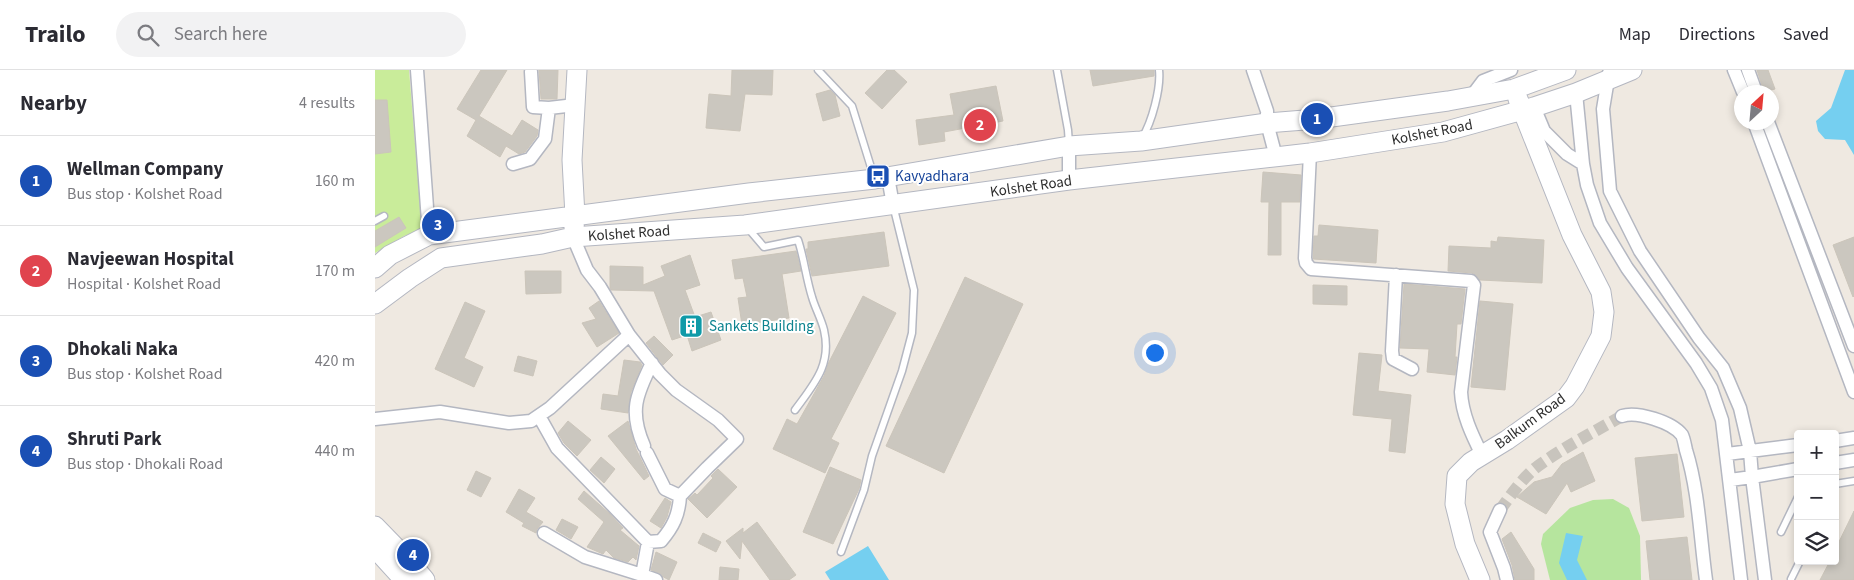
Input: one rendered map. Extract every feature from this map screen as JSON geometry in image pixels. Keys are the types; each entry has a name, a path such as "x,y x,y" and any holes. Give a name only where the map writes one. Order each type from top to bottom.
{"street":[{"path":"417,70 429,236"},
{"path":"577,70 573,160 575,216 573,237 587,270 600,287 629,335 660,374 677,390 718,420 737,439 680,496 679,510 673,526 661,541 649,542"},
{"path":"1253,70 1267,111 1267,123 1276,157"},
{"name":"Kolshet Road","path":"375,268 390,255 429,236 882,178 1069,146 1141,141 1471,97 1511,77 1566,70"},
{"name":"Kolshet Road","path":"375,304 441,258 542,244 573,237 749,224 1069,180 1309,153 1443,132 1528,109 1576,93 1609,75 1633,70"},
{"path":"1735,70 1745,81"},
{"path":"531,72 533,107 549,108 575,105"},
{"path":"1609,75 1603,109 1610,191 1640,251 1699,338 1723,368 1740,408 1750,451 1765,580"},
{"name":"Balkum Road","path":"1480,580 1465,544 1455,504 1457,476 1471,462 1507,440 1566,398 1575,386 1601,336 1604,312 1601,292 1572,235 1528,109 1511,77"},
{"path":"1576,93 1583,164 1587,185 1600,223 1627,268 1696,363 1711,388 1722,420 1741,580"},
{"path":"513,164 530,159 545,139 549,108"},
{"path":"1528,109 1544,131 1567,154 1583,164"},
{"path":"1757,130 1854,392"},
{"path":"1771,130 1853,343"},
{"path":"1069,146 1069,180"},
{"path":"1309,153 1306,263 1311,269 1471,281 1474,285 1461,402 1482,455"},
{"path":"882,178 893,205"},
{"path":"749,194 749,224"},
{"path":"1396,275 1391,351 1393,359 1412,369"},
{"path":"375,419 440,412 509,423 531,421 567,394 629,335"},
{"path":"652,363 643,380 635,407 637,431 665,489 680,496"},
{"path":"1622,416 1630,414 1651,418 1669,426 1682,436 1692,470 1706,580"},
{"path":"539,416 557,448 649,542"},
{"path":"1839,440 1854,438"},
{"path":"1727,454 1794,446"},
{"path":"1839,462 1854,460"},
{"path":"1730,480 1794,470"},
{"path":"1500,510 1490,532 1505,568 1507,580"},
{"path":"375,526 425,580"},
{"path":"544,533 585,557 656,580"},
{"path":"642,575 649,542"},
{"path":"375,548 404,580"}],"lane":[{"path":"818,70 852,106 882,178"},
{"path":"1057,70 1068,130 1069,146"},
{"path":"1141,141 1152,113 1160,80 1159,70"},
{"path":"841,552 864,490 873,456 902,372 912,333 914,290 893,205"},
{"path":"375,221 384,216"},
{"path":"749,224 764,247 798,240 814,305 824,328 826,348 819,377 795,410"},
{"path":"1837,347 1853,343"},
{"path":"1839,484 1854,481"},
{"path":"1781,532 1794,505"},
{"path":"1791,579 1798,565"}],"green space":[{"path":"375,70 409,70 422,230 404,236 375,253"},
{"path":"1613,499 1629,508 1640,536 1641,580 1550,580 1541,544 1543,534 1570,508 1593,500"}],"water":[{"path":"1845,70 1854,70 1854,155 1845,140 1825,139 1818,131 1816,121 1831,108"},
{"path":"1566,533 1583,536 1577,560 1587,580 1567,580 1559,563"},
{"path":"868,546 889,580 830,580 825,572"}],"building":[{"path":"481,70 507,70 479,116 512,136 522,120 538,130 537,136 525,152 519,154 506,146 500,157 467,136 476,120 457,109"},
{"path":"539,70 558,70 557,99 541,99"},
{"path":"732,70 773,70 772,95 745,94 740,131 706,128 709,94 731,96"},
{"path":"887,70 894,70 907,82 882,109 865,93"},
{"path":"1090,70 1154,70 1154,76 1093,86"},
{"path":"1757,70 1768,70 1774,85 1762,85"},
{"path":"996,86 1003,121 944,132 945,141 919,145 916,120 954,115 950,94"},
{"path":"830,90 835,95 840,116 823,121 816,94"},
{"path":"375,100 387,100 391,152 375,154"},
{"path":"1263,172 1301,175 1300,202 1281,202 1281,255 1268,255 1269,202 1261,202"},
{"path":"399,217 406,228 375,247 375,231"},
{"path":"1319,225 1378,230 1376,263 1313,259 1314,236 1318,236"},
{"path":"884,232 889,266 812,276 806,249 808,249 808,242"},
{"path":"1498,237 1544,240 1542,283 1480,280 1472,273 1448,271 1449,246 1491,248 1491,241 1497,242"},
{"path":"1854,237 1854,296 1853,297 1833,245"},
{"path":"796,251 801,271 782,274 789,318 742,325 738,298 747,297 743,278 735,279 732,260"},
{"path":"690,255 700,285 685,290 695,317 711,312 721,340 692,351 687,335 672,340 654,291 611,290 610,288 610,266 643,267 643,285 665,276 661,266"},
{"path":"525,271 561,271 561,293 526,294"},
{"path":"965,277 1023,304 944,473 886,446"},
{"path":"1404,284 1465,289 1461,324 1457,324 1455,375 1427,372 1429,349 1400,348"},
{"path":"1313,285 1347,286 1347,305 1313,304"},
{"path":"863,296 896,313 831,439 839,443 825,473 773,449 787,419 797,424 824,376 829,362"},
{"path":"599,301 619,333 597,347 582,323 596,319 589,308"},
{"path":"1480,301 1513,304 1505,390 1471,387"},
{"path":"465,302 485,311 464,358 483,367 474,387 435,369"},
{"path":"654,336 673,355 663,365 646,343"},
{"path":"1359,353 1382,355 1378,391 1411,395 1405,453 1389,451 1392,419 1353,415"},
{"path":"518,356 537,361 533,376 514,371"},
{"path":"624,360 640,362 642,365 631,392 628,413 601,409 603,394 618,396"},
{"path":"568,421 591,440 577,456 564,443 558,433"},
{"path":"628,421 636,449 649,476 644,480 608,436"},
{"path":"1583,452 1595,481 1571,492 1567,483 1546,514 1517,497 1534,482 1552,477 1562,464"},
{"path":"1677,454 1684,517 1642,521 1635,458"},
{"path":"601,457 615,469 604,483 590,470"},
{"path":"830,467 861,480 859,489 833,544 803,532"},
{"path":"718,469 737,487 707,518 688,499 695,493 697,495 713,478 711,476"},
{"path":"476,471 491,478 481,497 467,490"},
{"path":"519,489 535,498 526,512 543,522 536,533 522,526 524,523 506,512"},
{"path":"584,491 623,528 620,530 639,546 636,560 633,557 628,562 614,558 606,550 603,554 587,547 604,522 578,499"},
{"path":"665,498 671,502 667,517 661,528 650,521"},
{"path":"1854,511 1854,580 1820,580 1828,565 1839,565 1839,542"},
{"path":"562,519 578,527 571,539 556,530"},
{"path":"757,522 796,575 789,580 770,580 742,541 740,559 726,541 743,528 743,533"},
{"path":"1511,532 1534,569 1534,580 1515,580 1512,565 1502,539"},
{"path":"703,533 721,542 716,552 698,543"},
{"path":"1687,537 1692,580 1650,580 1646,541"},
{"path":"656,552 677,562 669,580 651,570"},
{"path":"720,567 739,569 738,580 719,580"}],"tunnel":[{"path":"1500,510 1522,481 1538,466 1622,416"}],"place":[{"name":"Wellman Company","path":"1317,119"},
{"name":"Navjeewan Hospital","path":"980,125"},
{"name":"Kavyadhara","path":"878,176"},
{"name":"Dhokali Naka","path":"438,225"},
{"name":"Sankets Building","path":"691,326"},
{"name":"Shruti Park","path":"413,555"}]}
